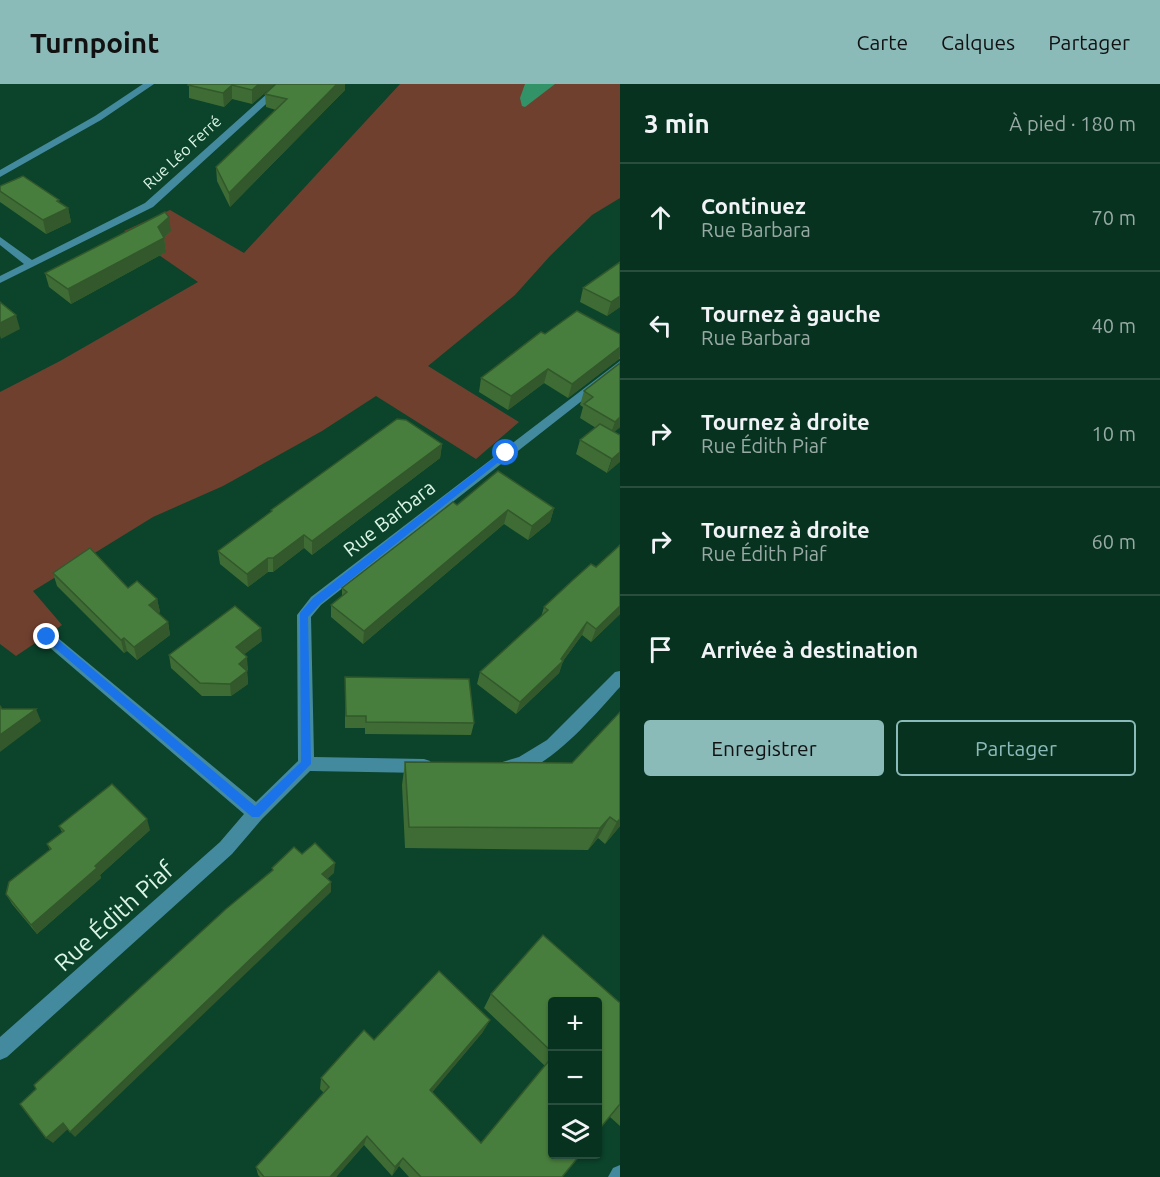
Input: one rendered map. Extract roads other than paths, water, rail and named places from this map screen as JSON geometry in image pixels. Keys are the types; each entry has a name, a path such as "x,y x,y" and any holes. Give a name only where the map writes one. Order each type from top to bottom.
{"street":[{"path":"0,174 98,118 148,84"},
{"name":"Rue Léo Ferré","path":"0,280 149,205 250,112 284,84"},
{"path":"0,240 31,264"},
{"name":"Rue Barbara","path":"306,764 304,615 316,601 620,365"},
{"path":"47,637 255,813"},
{"path":"484,767 507,768 532,760 553,745 620,677"},
{"path":"306,764 436,766"},
{"name":"Rue Édith Piaf","path":"0,1050 226,848 255,813 306,764"}]}
